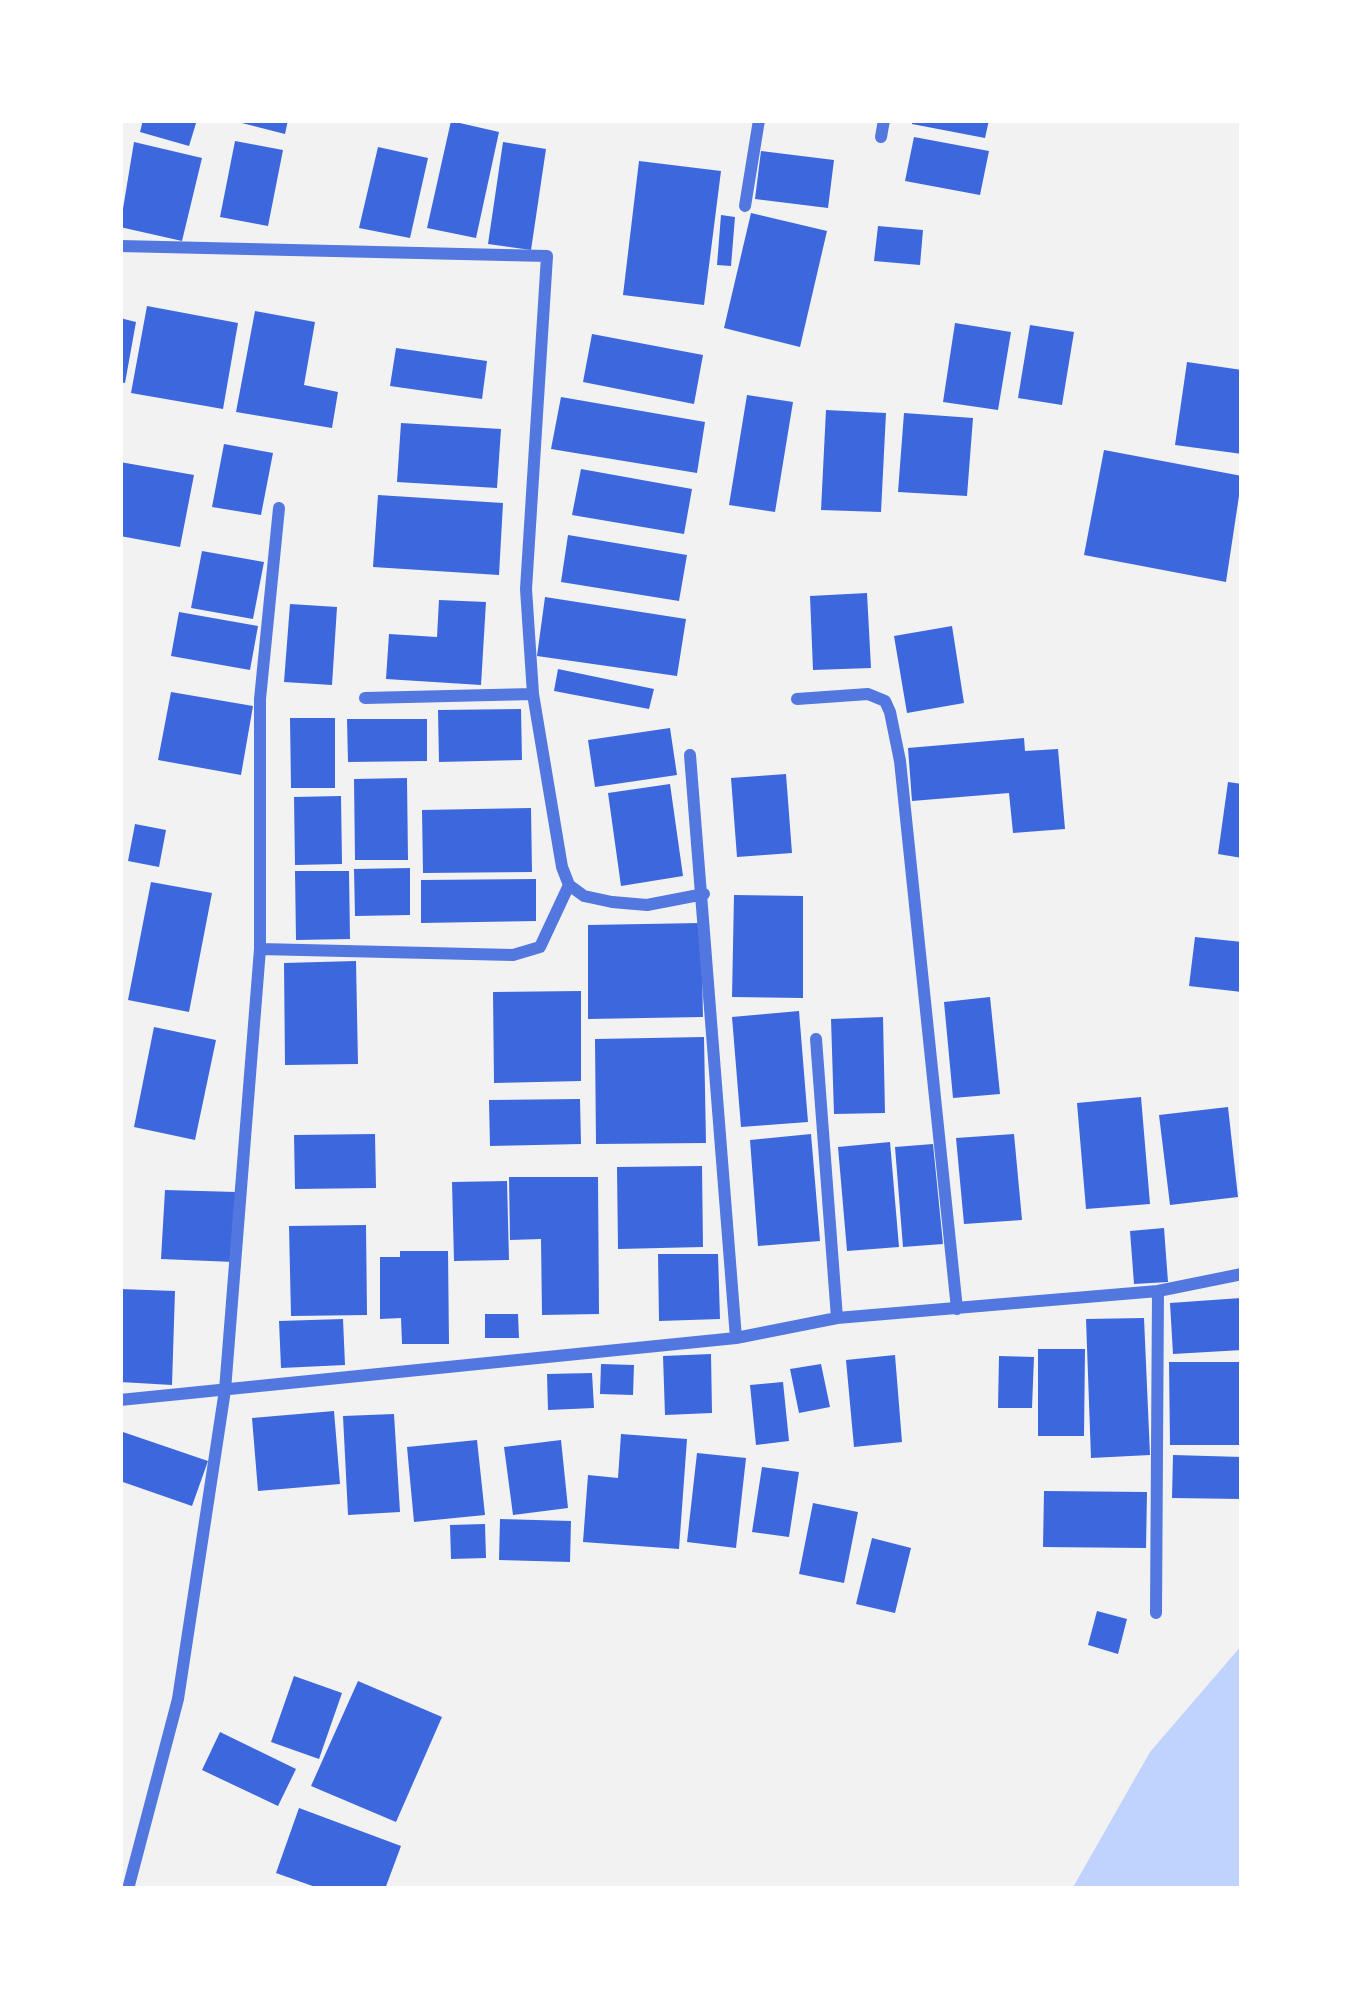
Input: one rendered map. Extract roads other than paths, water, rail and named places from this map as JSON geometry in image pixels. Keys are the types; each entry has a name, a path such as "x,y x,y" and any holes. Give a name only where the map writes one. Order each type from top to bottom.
{"street":[{"path":"745,206 758,120"},
{"path":"881,137 884,120"},
{"path":"120,246 547,256 526,589 533,694 569,885 540,946 513,955 260,949"},
{"path":"128,1889 178,1699 225,1390 260,949 260,699 279,508"},
{"path":"365,698 533,694"},
{"path":"797,699 868,694 884,701 890,712 900,761 957,1309"},
{"path":"690,755 736,1338"},
{"path":"569,885 584,896 647,905 704,894"},
{"path":"816,1039 837,1318"},
{"path":"120,1400 736,1338 837,1318 1158,1292 1242,1274"},
{"path":"1156,1613 1158,1292"}],"water":[{"path":"1242,1645 1242,1889 1072,1889 1150,1752"}]}
